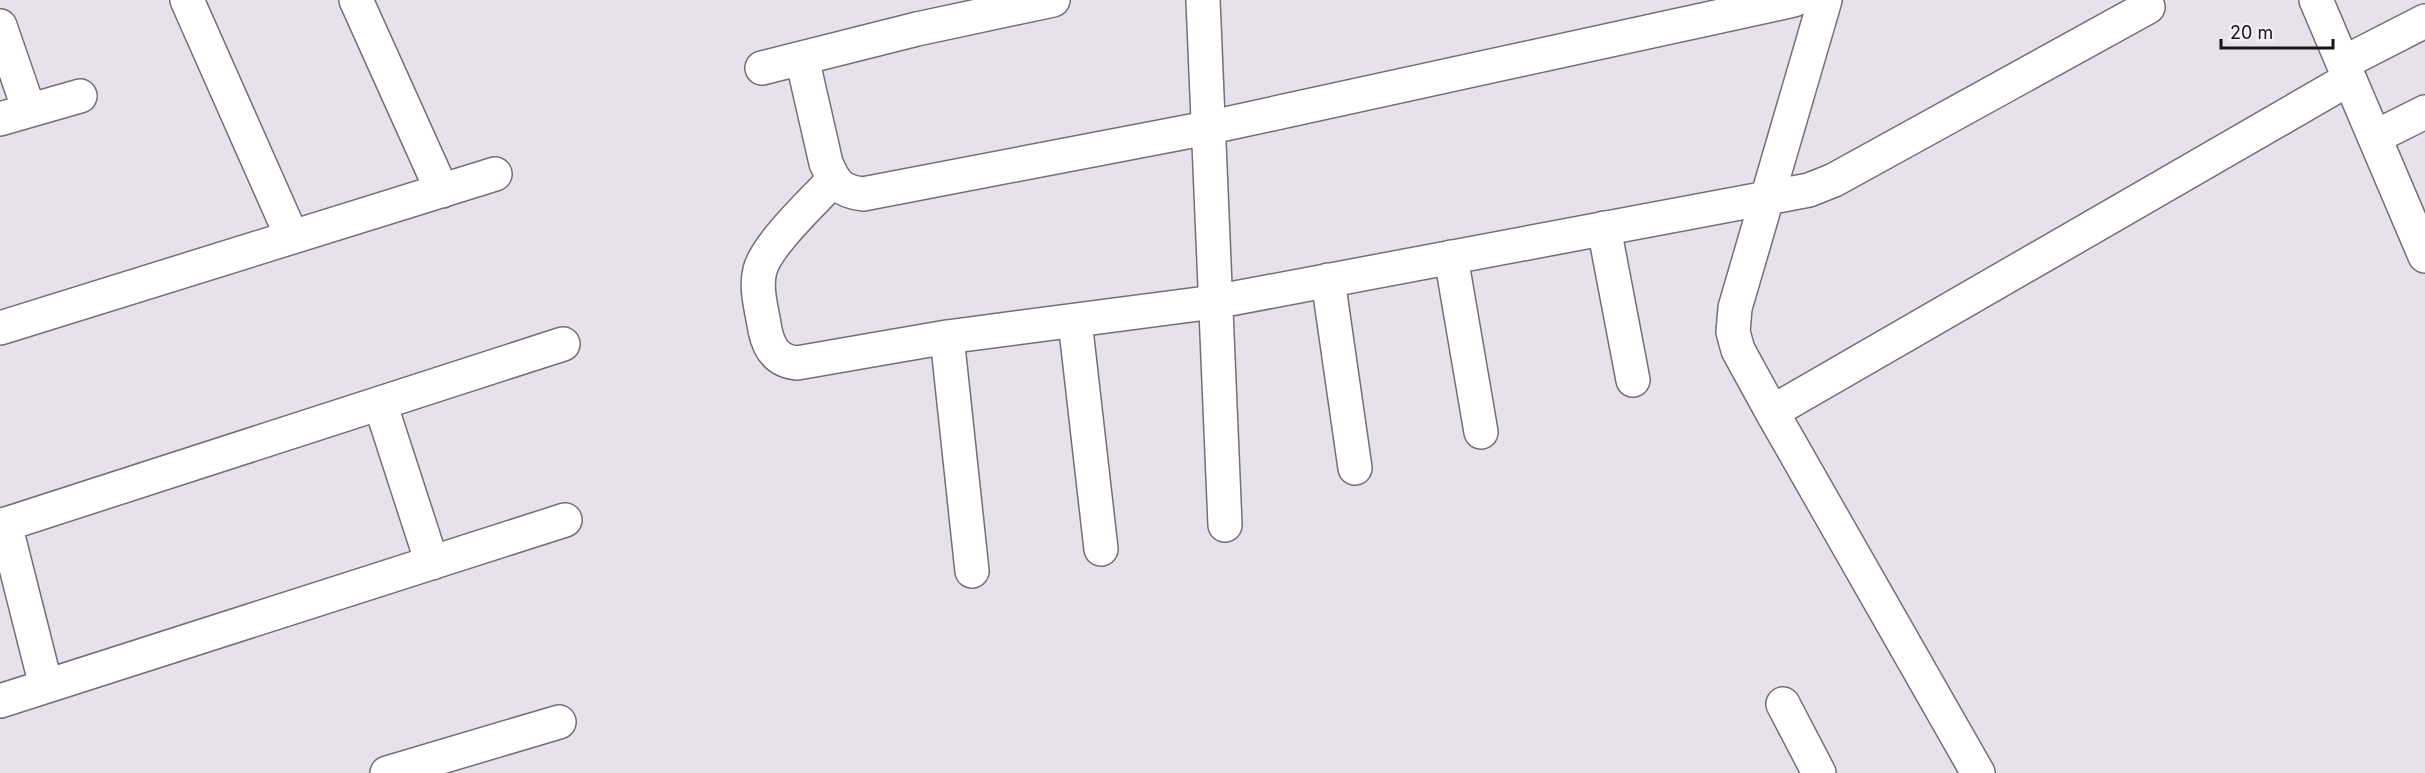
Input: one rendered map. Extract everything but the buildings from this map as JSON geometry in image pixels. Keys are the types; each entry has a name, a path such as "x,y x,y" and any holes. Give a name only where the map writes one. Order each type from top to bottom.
{"street":[{"path":"187,0 292,237"},
{"path":"356,0 442,191"},
{"path":"762,68 917,28 1053,0"},
{"path":"1203,0 1225,525"},
{"path":"801,58 826,163 833,180 847,192 863,194 1207,128 1794,0"},
{"path":"1825,0 1735,308 1733,332 1738,350 1772,412 1978,773"},
{"path":"2316,0 2375,137 2418,217 2425,256"},
{"path":"833,180 770,250 760,269 759,292 767,342 774,354 785,362 797,363 947,337 1214,302 1809,190 1834,180 2148,7"},
{"path":"1772,412 2346,71 2425,21"},
{"path":"0,26 15,115 80,96"},
{"path":"2375,137 2425,112"},
{"path":"0,328 495,174"},
{"path":"1604,228 1633,380"},
{"path":"1451,257 1481,432"},
{"path":"1328,280 1355,468"},
{"path":"1074,321 1101,549"},
{"path":"947,337 972,571"},
{"path":"46,686 2,525 563,344"},
{"path":"380,403 432,562"},
{"path":"0,701 565,520"},
{"path":"1783,704 1819,773"},
{"path":"387,773 559,722"}]}
